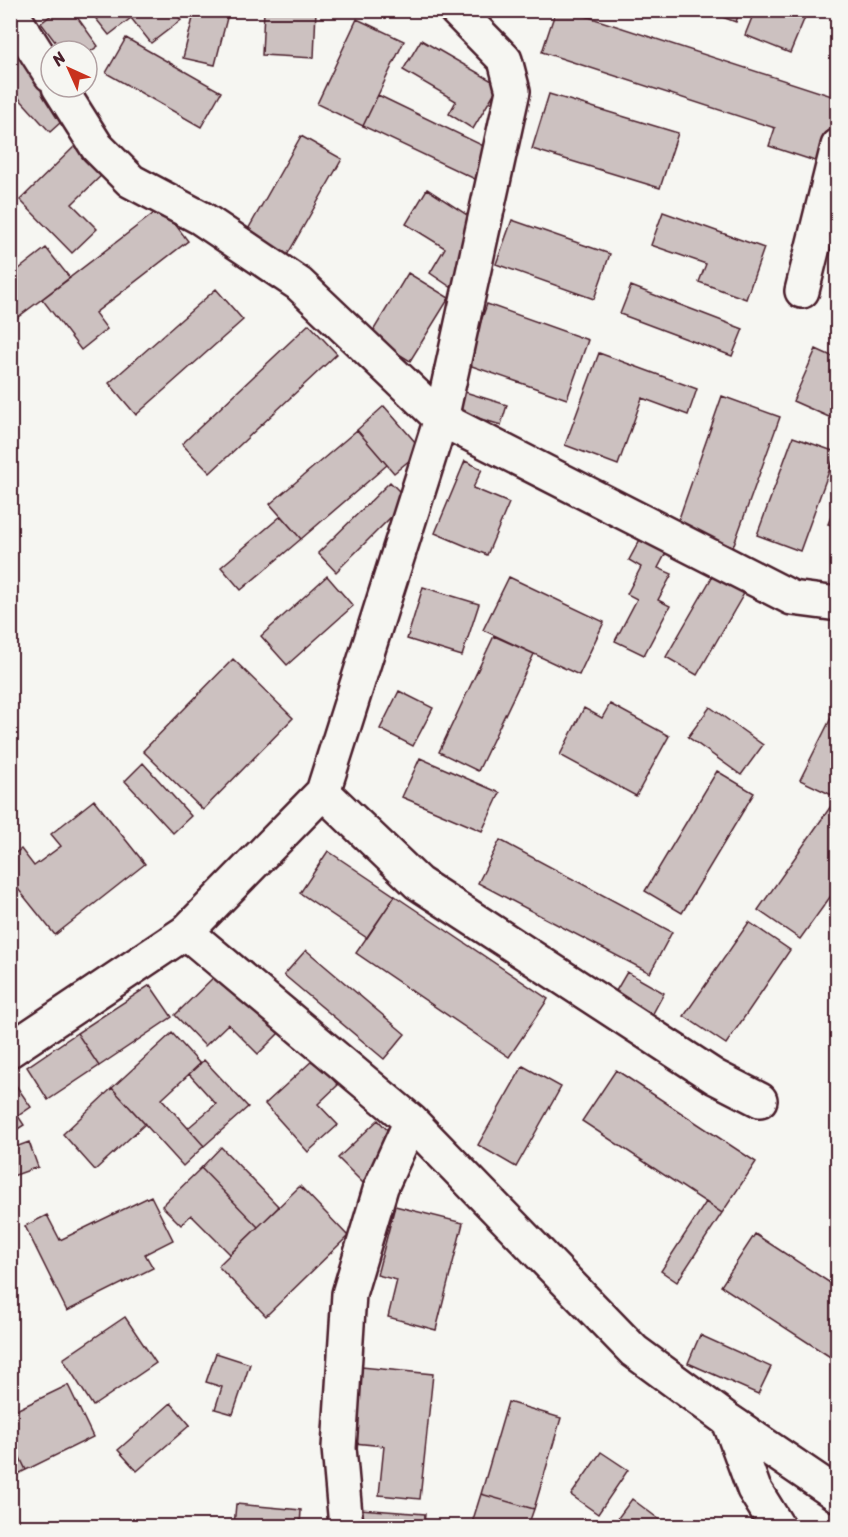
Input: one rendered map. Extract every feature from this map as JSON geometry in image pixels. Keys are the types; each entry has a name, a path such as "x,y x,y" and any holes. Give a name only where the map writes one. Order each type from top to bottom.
{"street":[{"path":"10,1050 186,932 322,792 441,419 513,91 505,60 456,10"},
{"path":"10,11 39,56"},
{"path":"67,99 97,147 131,181 201,218 299,284 441,419 792,598 837,604"},
{"path":"802,291 837,146"},
{"path":"322,792 418,883 715,1077 760,1100"},
{"path":"186,932 411,1121 634,1351 729,1421 837,1495"},
{"path":"346,1527 339,1448 349,1294 381,1187 411,1121"},
{"path":"729,1421 754,1489 777,1527"}],"building":[{"path":"58,10 72,10 93,39 53,39 41,23"},
{"path":"89,10 173,10 181,20 151,43 131,18 109,35"},
{"path":"195,10 229,10 215,65 183,58"},
{"path":"264,10 316,10 314,58 262,55"},
{"path":"556,10 567,10 838,98 838,114 821,163 769,146 775,128 542,52"},
{"path":"703,10 740,10 736,22"},
{"path":"755,10 808,10 790,53 745,35"},
{"path":"357,19 404,41 363,126 317,104"},
{"path":"835,25 838,26 838,50 831,50"},
{"path":"126,38 221,92 201,127 106,73"},
{"path":"421,40 499,85 473,129 449,114 456,101 403,70"},
{"path":"13,52 39,80 39,99 56,99 70,114 50,132 18,97 10,104 10,55"},
{"path":"549,94 678,133 660,188 532,149"},
{"path":"378,95 492,150 477,180 363,126"},
{"path":"301,136 342,159 286,257 246,233"},
{"path":"81,140 108,169 72,204 97,229 72,253 20,200"},
{"path":"427,189 472,218 458,292 430,273 445,248 406,224"},
{"path":"162,207 188,241 95,313 107,329 81,350 42,299"},
{"path":"663,212 764,248 746,299 699,282 706,264 651,245"},
{"path":"512,220 610,254 594,299 496,264"},
{"path":"46,248 70,278 10,323 10,276"},
{"path":"408,273 449,298 410,361 370,336"},
{"path":"838,280 838,294 832,292"},
{"path":"631,286 743,329 732,356 620,314"},
{"path":"216,289 243,320 136,415 109,383"},
{"path":"487,304 588,340 567,399 466,364"},
{"path":"309,324 337,354 210,473 182,444"},
{"path":"816,349 838,359 838,421 793,401"},
{"path":"599,353 697,389 688,415 642,398 618,465 565,445"},
{"path":"465,392 507,405 501,425 458,412"},
{"path":"722,396 780,417 733,547 676,527"},
{"path":"384,406 422,450 394,473 357,430"},
{"path":"357,430 387,465 301,539 270,504"},
{"path":"793,437 836,452 800,551 757,535"},
{"path":"465,461 482,469 473,488 509,503 487,555 435,533"},
{"path":"390,482 408,500 336,572 318,553"},
{"path":"838,500 838,527 828,524"},
{"path":"281,516 301,539 241,590 221,567"},
{"path":"643,534 669,547 658,568 672,574 658,600 670,606 644,655 615,641 637,599 627,594 641,567 629,560"},
{"path":"715,572 746,590 697,675 666,657"},
{"path":"327,576 353,606 287,665 261,636"},
{"path":"509,577 604,622 579,675 483,630"},
{"path":"423,587 479,604 462,656 407,639"},
{"path":"494,636 534,654 478,771 439,752"},
{"path":"233,659 293,718 203,810 143,751"},
{"path":"399,691 433,708 413,746 380,729"},
{"path":"610,704 669,736 636,796 560,755 584,708 602,718"},
{"path":"838,704 838,798 800,780"},
{"path":"710,707 763,745 741,775 688,737"},
{"path":"420,758 500,793 482,831 402,797"},
{"path":"143,763 191,816 173,833 125,781"},
{"path":"717,771 754,793 682,913 645,891"},
{"path":"94,800 145,864 55,935 10,879 10,857 21,849 34,866 61,846 51,834"},
{"path":"831,806 838,810 838,886 800,939 758,910"},
{"path":"500,840 672,932 650,973 478,883"},
{"path":"328,851 395,896 367,938 300,893"},
{"path":"395,896 548,999 509,1057 356,953"},
{"path":"749,922 790,950 726,1044 684,1016"},
{"path":"306,950 405,1034 384,1059 284,975"},
{"path":"222,969 281,1031 258,1054 228,1024 205,1046 175,1015"},
{"path":"627,972 664,993 651,1017 613,996"},
{"path":"150,985 172,1017 99,1066 77,1033"},
{"path":"77,1033 99,1066 48,1100 27,1067"},
{"path":"172,1033 200,1064 162,1099 204,1146 183,1166 112,1088"},
{"path":"314,1059 338,1085 318,1104 338,1125 308,1152 265,1104"},
{"path":"204,1060 248,1107 204,1146 188,1128 216,1104 189,1074"},
{"path":"523,1066 561,1087 516,1167 478,1145"},
{"path":"616,1070 756,1162 722,1213 582,1121"},
{"path":"15,1084 31,1107 18,1116 24,1125 10,1134 10,1087"},
{"path":"112,1088 145,1124 95,1170 63,1134"},
{"path":"378,1120 392,1135 381,1146 391,1156 363,1183 338,1158"},
{"path":"29,1142 38,1167 10,1177 10,1149"},
{"path":"221,1147 279,1207 258,1227 201,1168"},
{"path":"201,1168 258,1227 230,1254 191,1215 181,1225 162,1206"},
{"path":"300,1186 348,1236 266,1316 218,1266"},
{"path":"151,1196 173,1240 145,1254 153,1268 67,1311 25,1226 47,1215 60,1240"},
{"path":"706,1202 722,1213 677,1282 661,1271"},
{"path":"395,1206 463,1223 436,1330 388,1317 397,1280 377,1275"},
{"path":"755,1234 838,1288 838,1362 721,1286"},
{"path":"125,1317 156,1363 93,1406 63,1359"},
{"path":"700,1335 771,1367 758,1394 688,1363"},
{"path":"216,1353 250,1364 233,1414 215,1409 222,1387 206,1382"},
{"path":"361,1367 433,1374 420,1499 379,1495 384,1446 354,1443"},
{"path":"68,1385 93,1437 26,1470 10,1437 10,1413"},
{"path":"508,1402 561,1418 534,1509 481,1494"},
{"path":"171,1403 190,1425 137,1471 118,1450"},
{"path":"10,1437 26,1470 10,1478"},
{"path":"601,1452 628,1470 598,1514 571,1495"},
{"path":"481,1494 534,1509 528,1526 471,1526"},
{"path":"632,1499 668,1526 621,1526 615,1522"},
{"path":"236,1504 301,1510 300,1526 234,1526"},
{"path":"360,1509 425,1514 424,1526 359,1526"}]}
